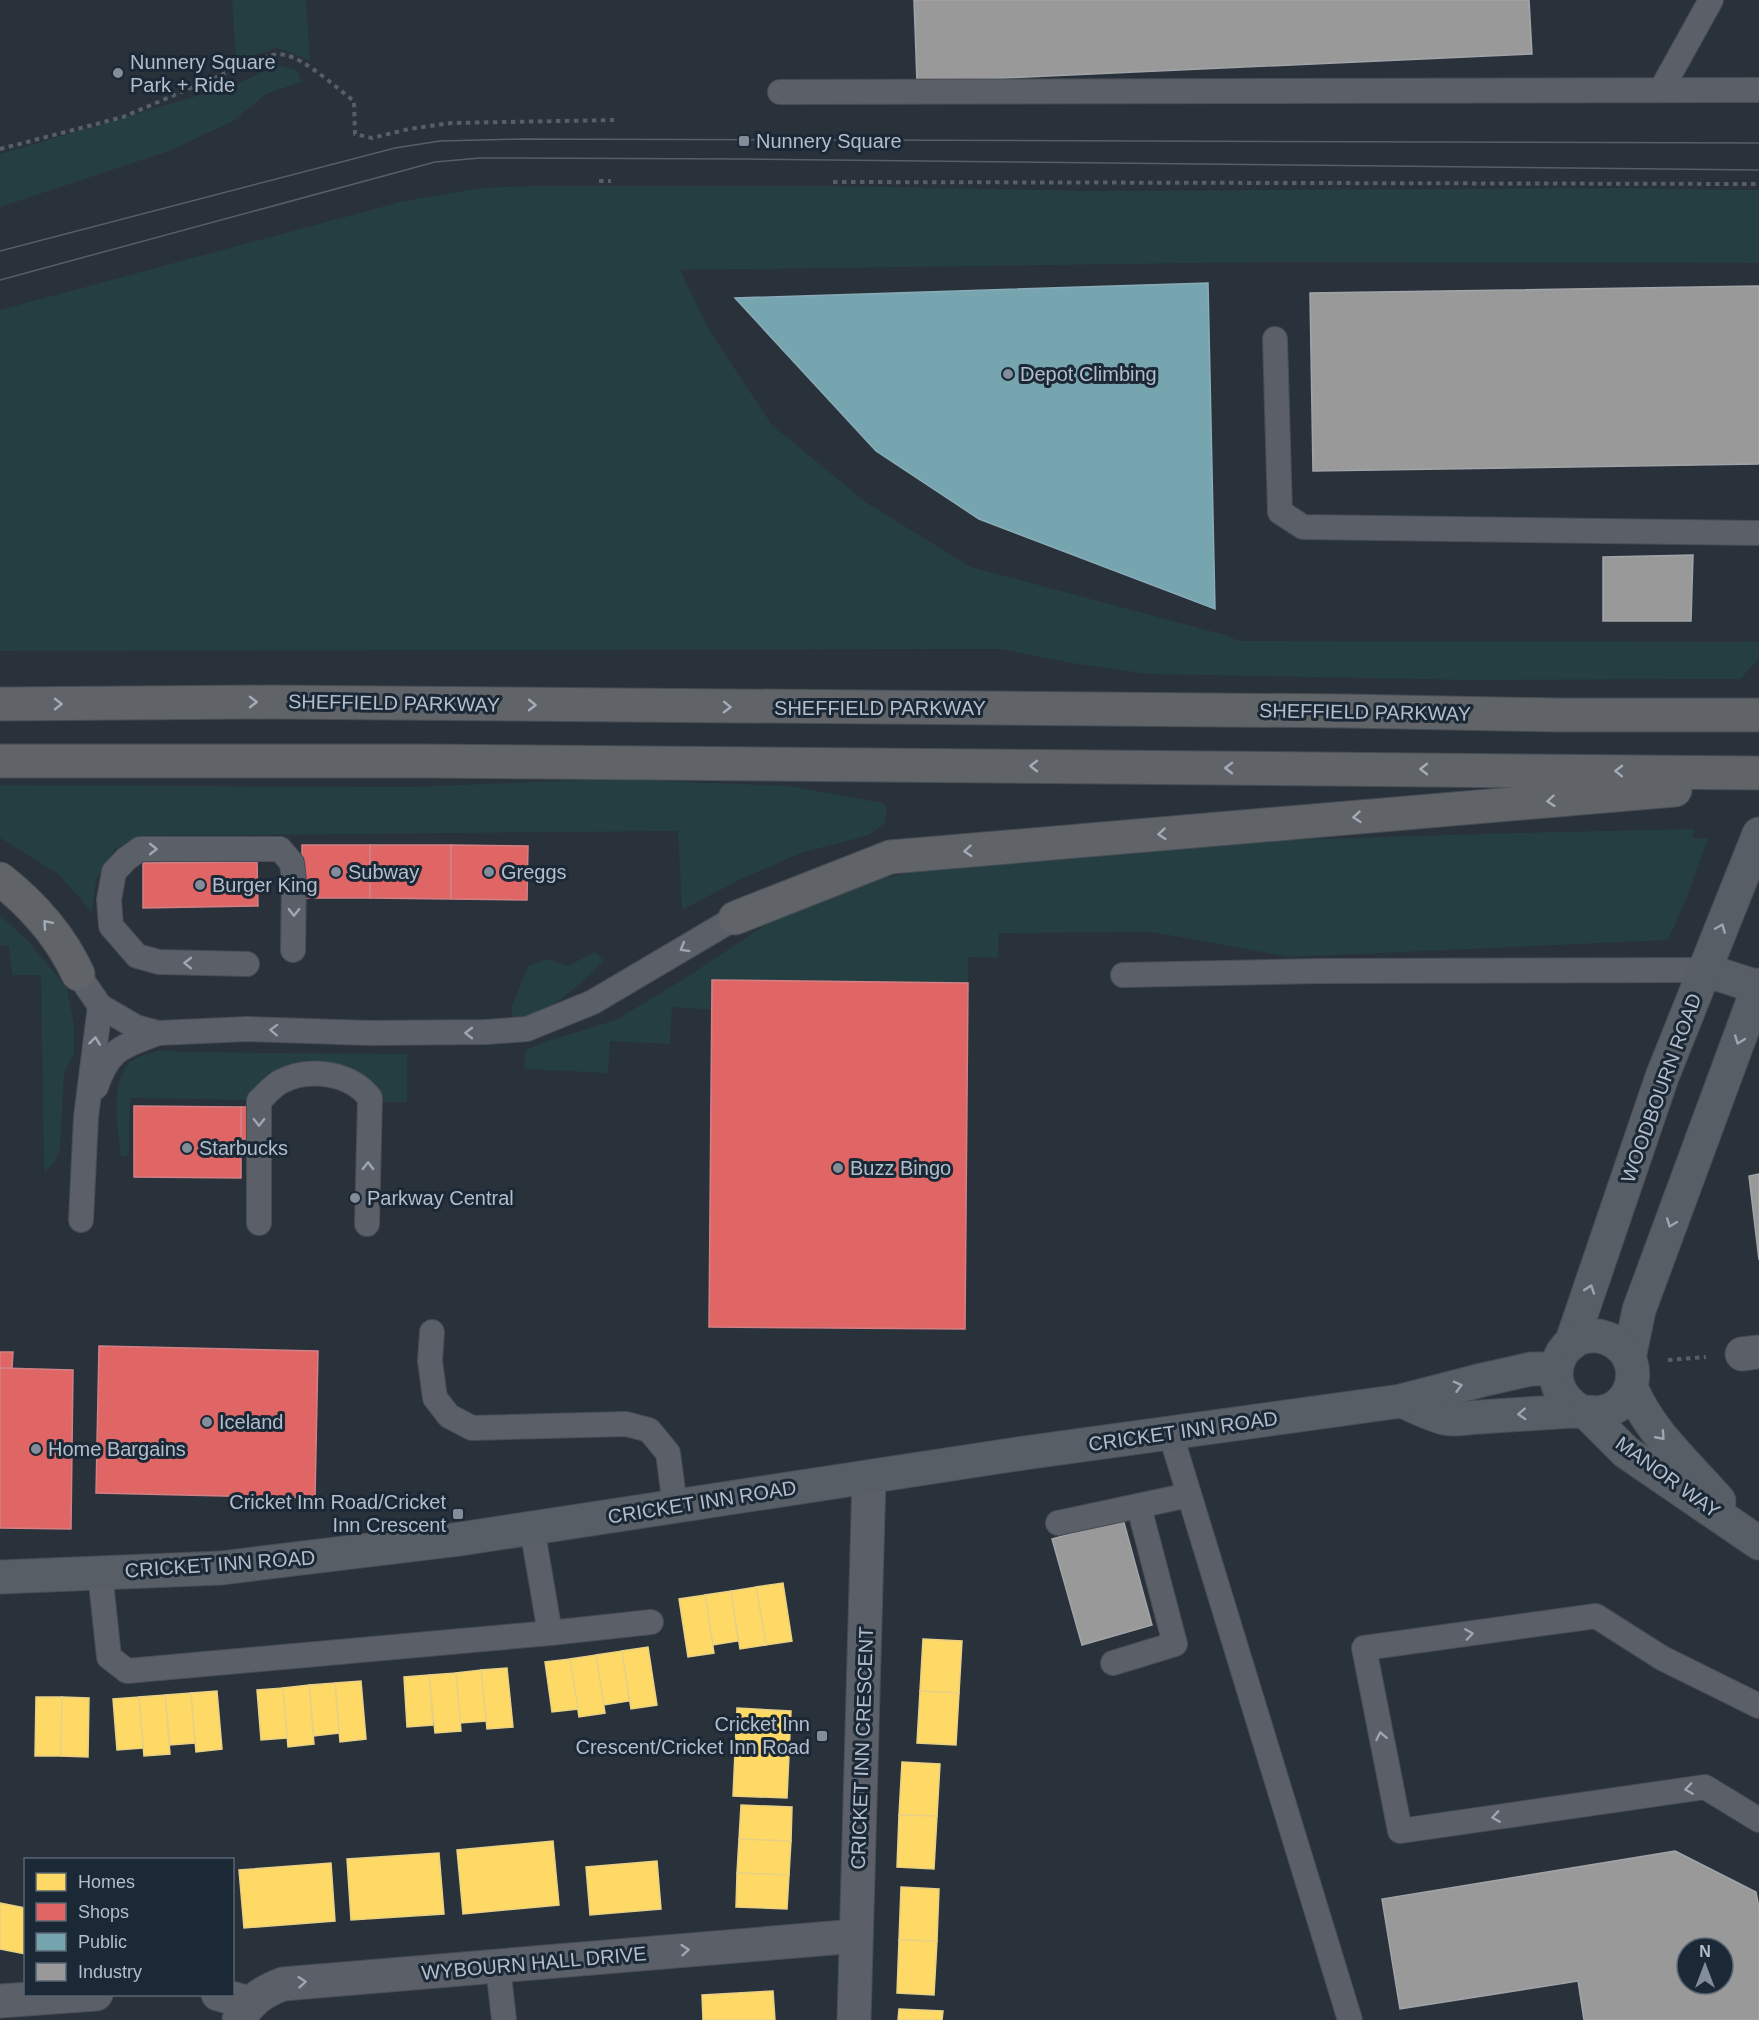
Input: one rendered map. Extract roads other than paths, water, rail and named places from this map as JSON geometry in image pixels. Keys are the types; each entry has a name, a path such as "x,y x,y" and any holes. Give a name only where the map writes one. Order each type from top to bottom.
{"highway":[{"name":"SHEFFIELD PARKWAY","path":"0,704 271,702 1751,715"},
{"path":"0,761 414,761 1759,782"},
{"path":"735,918 890,857 1717,780 1759,773"},
{"path":"0,879 23,897 52,930 68,952 78,974"}],"street":[{"name":"WOODBOURN ROAD","path":"1563,1357 1662,1077 1759,834"},
{"path":"1631,1369 1639,1310 1759,987 1705,970"},
{"name":"MANOR WAY","path":"1589,1336 1607,1338 1623,1349 1631,1369 1637,1402 1650,1424 1755,1540 1626,1452 1584,1412 1570,1405 1559,1391 1563,1357 1589,1336"},
{"name":"CRICKET INN ROAD","path":"0,1577 221,1568 413,1546 1170,1432 1401,1401 1530,1369 1563,1357"},
{"name":"MANOR WAY","path":"1584,1412 1596,1414 1610,1410 1623,1401 1631,1369"},
{"name":"CRICKET INN ROAD","path":"1401,1401 1446,1419 1584,1412"},
{"name":"CRICKET INN CRESCENT","path":"854,2020 869,1477"},
{"name":"WYBOURN HALL DRIVE","path":"220,1996 244,2012 266,1991 283,1984 856,1936"},
{"path":"0,2001 80,1996"}],"lane":[{"path":"1661,90 1711,0"},
{"path":"780,92 1759,90"},
{"path":"1275,339 1280,512 1304,527 1759,533"},
{"path":"247,964 159,962 137,956 111,926 109,900 114,873 126,858 140,849 280,849 292,862 293,950"},
{"path":"78,974 100,1006 136,1027 158,1033 247,1029 382,1033 486,1032 527,1029 593,1002 735,918"},
{"path":"1123,975 1320,971 1705,970"},
{"path":"81,1220 86,1117 100,1006"},
{"path":"86,1117 102,1067 120,1048 158,1033"},
{"path":"259,1223 259,1101 280,1082 298,1075 323,1074 345,1078 364,1090 370,1098 367,1224"},
{"path":"432,1332 430,1361 435,1398 448,1416 472,1428 626,1424 648,1430 668,1453 675,1506"},
{"path":"1170,1432 1350,2020"},
{"path":"1058,1523 1189,1495"},
{"path":"1113,1663 1175,1644 1139,1507"},
{"path":"532,1528 550,1634"},
{"path":"100,1573 109,1657 127,1671 550,1634 651,1622"},
{"path":"1759,1706 1662,1658 1596,1616 1364,1648 1400,1831 1705,1787 1759,1820"},
{"path":"498,1966 504,2020"}],"tram line":[{"path":"0,251 395,148 440,141 523,139 1759,143"},
{"path":"0,280 435,162 480,158 1759,170"}],"place":[{"name":"Nunnery Square Park + Ride","path":"118,73"},
{"name":"Nunnery Square","path":"744,141"},
{"name":"Depot Climbing","path":"1008,374"},
{"name":"Subway","path":"336,872"},
{"name":"Greggs","path":"489,872"},
{"name":"Burger King","path":"200,885"},
{"name":"Starbucks","path":"187,1148"},
{"name":"Buzz Bingo","path":"838,1168"},
{"name":"Parkway Central","path":"355,1198"},
{"name":"Iceland","path":"207,1422"},
{"name":"Home Bargains","path":"36,1449"},
{"name":"Cricket Inn Road/Cricket Inn Crescent","path":"458,1514"},
{"name":"Cricket Inn Crescent/Cricket Inn Road","path":"822,1736"}]}
